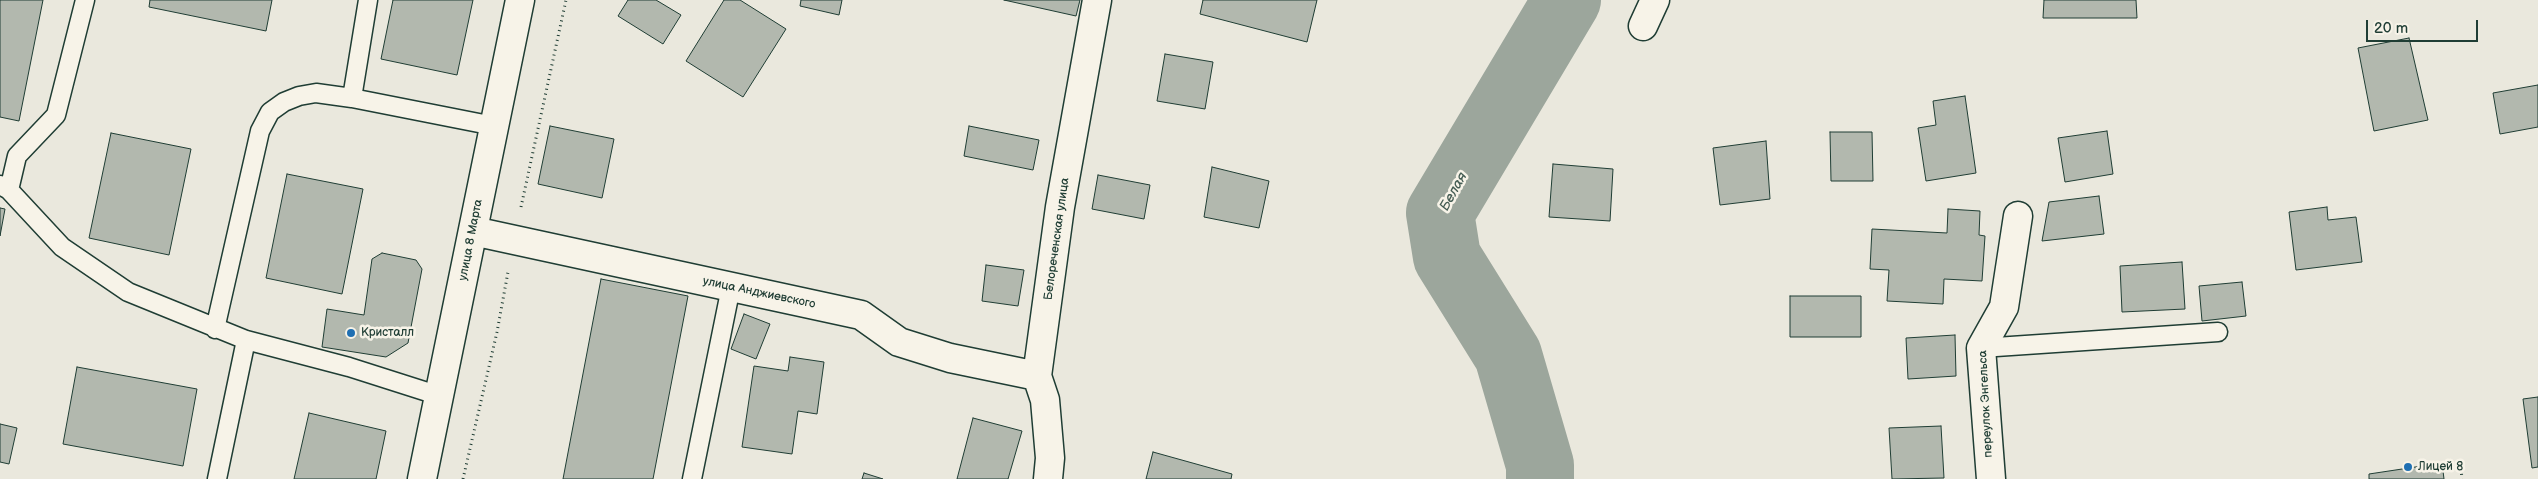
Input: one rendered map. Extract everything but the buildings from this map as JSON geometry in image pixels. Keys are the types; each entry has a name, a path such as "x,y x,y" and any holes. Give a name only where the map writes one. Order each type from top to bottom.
{"street":[{"name":"улица 8 Марта","path":"422,479 520,0"},
{"name":"Белореченская улица","path":"1048,479 1050,458 1045,400 1037,376 1060,207 1098,0"},
{"path":"1643,26 1655,0"},
{"name":"переулок Энгельса","path":"1991,479 1981,348 2004,306 2018,216"},
{"name":"улица Анджиевского","path":"473,231 862,315 899,342 950,358 1037,376"}],"lane":[{"path":"85,0 56,115 17,156 4,187 62,247 128,292 246,340 349,367 440,396"},
{"path":"352,98 368,0"},
{"path":"215,329 260,131 270,112 284,102 299,96 316,93 352,98 494,126"},
{"path":"692,479 731,287"},
{"path":"1981,348 2218,332"},
{"path":"217,479 246,340"}],"path":[{"path":"2461,469 2462,479"}],"waterway":[{"name":"Белая","path":"1540,479 1540,465 1508,355 1447,257 1440,213 1567,0"}],"place":[{"name":"Кристалл","path":"351,333"},
{"name":"Лицей 8","path":"2408,467"}]}
